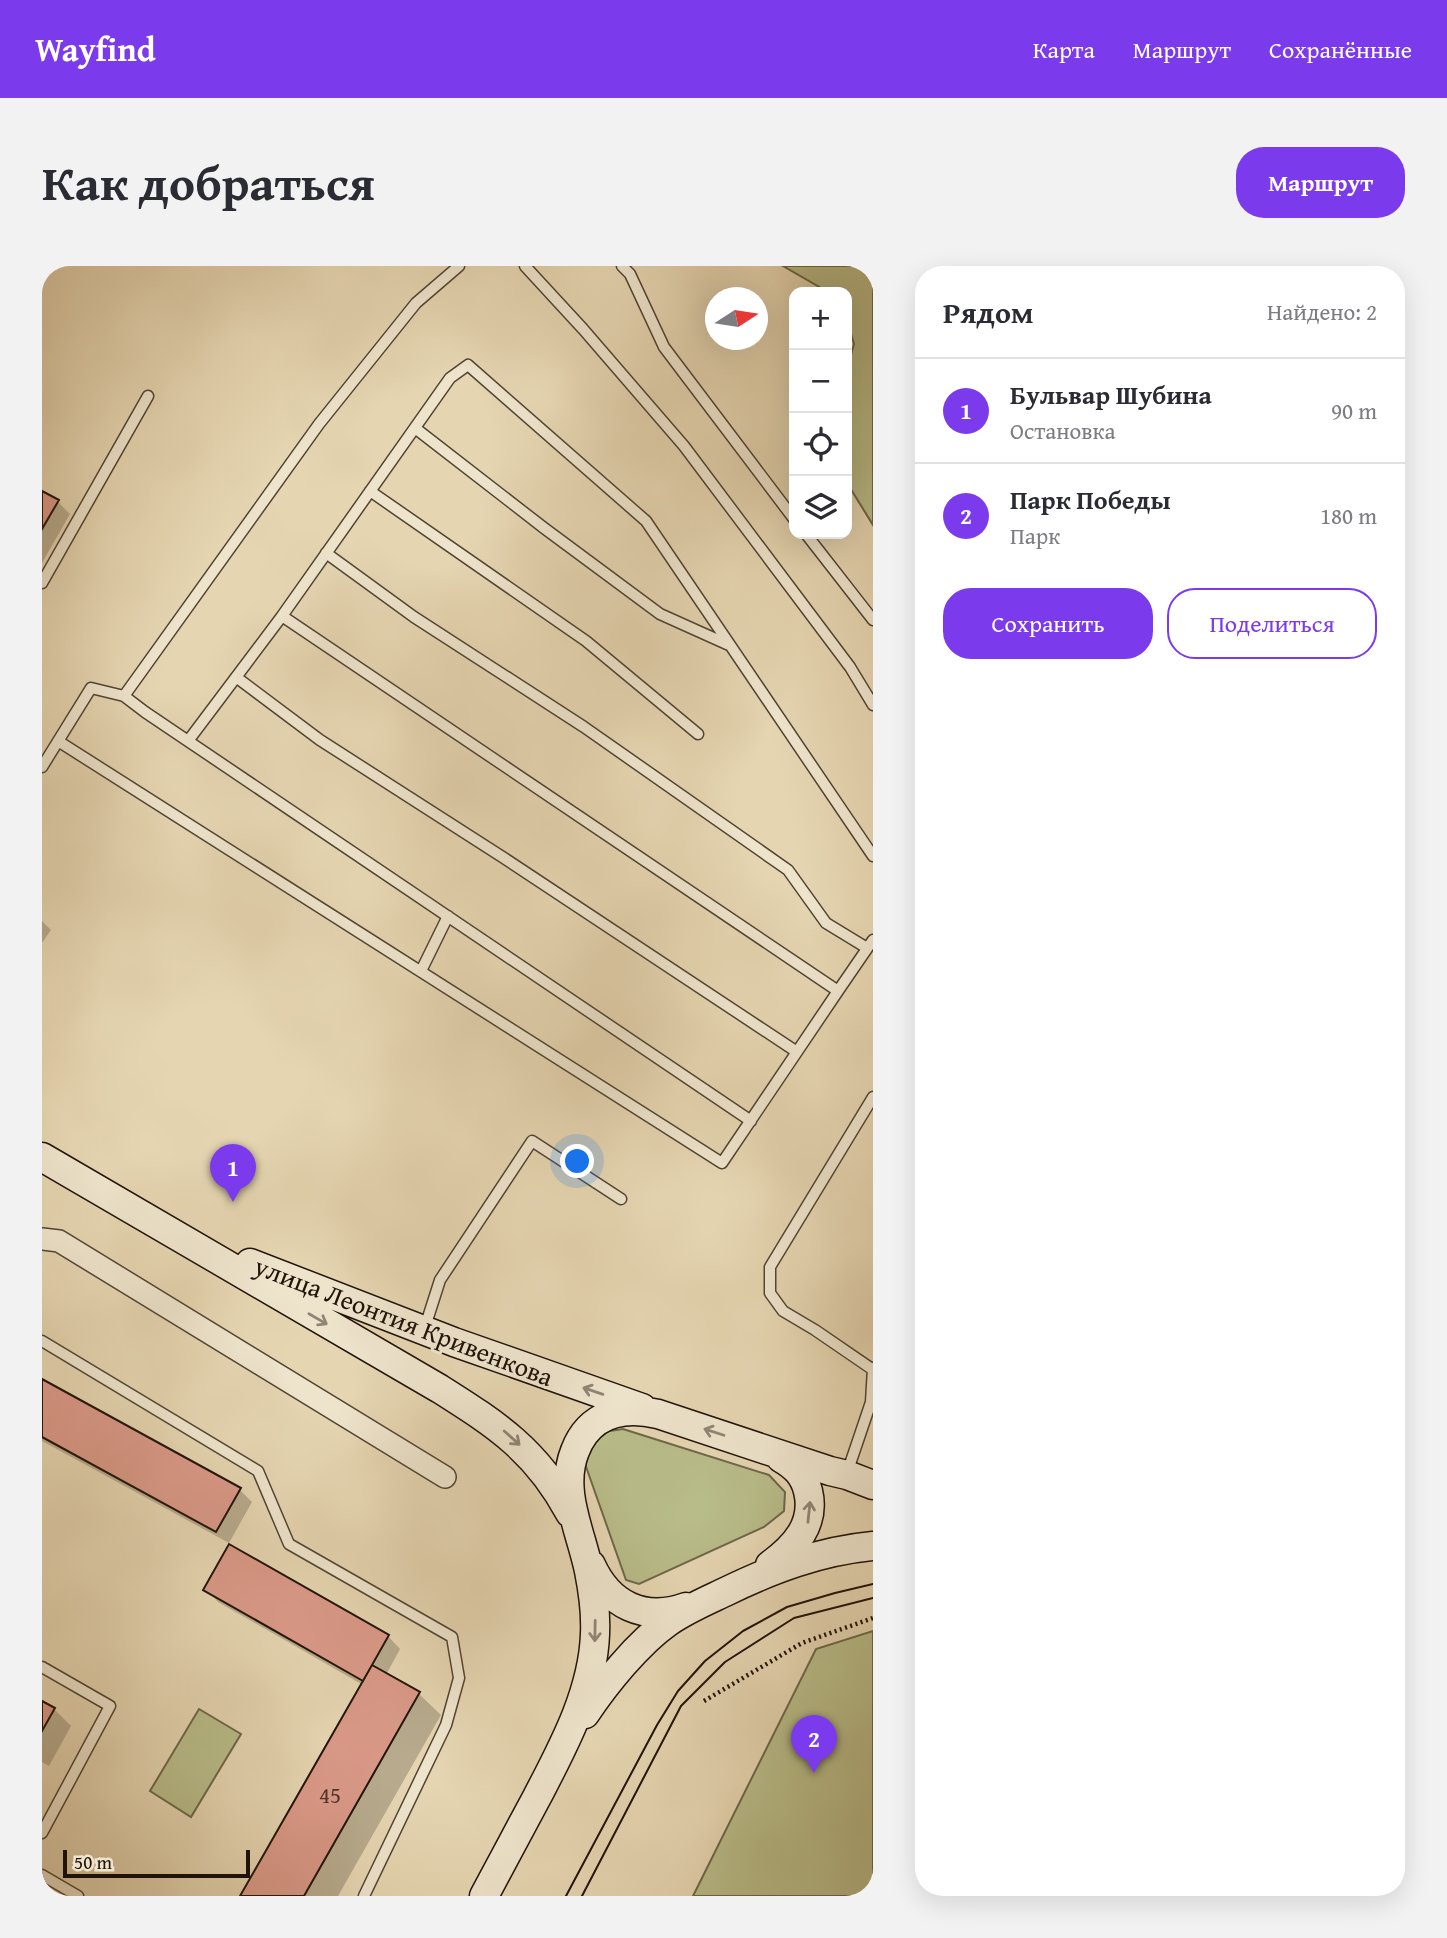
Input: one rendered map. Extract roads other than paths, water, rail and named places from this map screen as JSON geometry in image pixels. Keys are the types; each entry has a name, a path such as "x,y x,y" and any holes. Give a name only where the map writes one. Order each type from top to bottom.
{"main road":[{"name":"улица Леонтия Кривенкова","path":"42,1157 497,1425 533,1457 545,1472 559,1492 579,1535"},
{"name":"улица Леонтия Кривенкова","path":"153,1223 424,1331 657,1413"},
{"path":"484,1896 557,1758 587,1683 596,1635 592,1588 569,1480 571,1462 583,1436 603,1418 614,1413 641,1410 873,1485"},
{"path":"751,1579 793,1546 808,1523 811,1510 807,1485 801,1473 771,1451"},
{"path":"579,1535 595,1573 607,1591 631,1608 661,1613 676,1611 712,1598"},
{"path":"557,1758 608,1682 653,1634 668,1622 751,1579 805,1559 873,1546"}],"street":[{"path":"42,1239 59,1241 445,1477"}],"lane":[{"path":"124,696 319,424 416,303 459,266"},
{"path":"525,266 684,446 850,667 873,705"},
{"path":"622,266 630,274 664,348 789,512"},
{"path":"188,741 282,616 450,377 468,365 646,521 873,856"},
{"path":"42,583 148,397"},
{"path":"415,428 660,614 729,645"},
{"path":"370,491 586,641 698,734"},
{"path":"810,539 873,620"},
{"path":"58,741 722,1163 870,944 826,923 788,870 584,727 414,617 326,553"},
{"path":"282,616 838,991"},
{"path":"236,677 320,740 797,1052"},
{"path":"42,766 91,688 124,696 751,1121"},
{"path":"421,971 448,916"},
{"path":"847,1475 871,1402 873,1369 783,1311 769,1293 770,1267 873,1097"},
{"path":"424,1331 440,1280 532,1140 621,1199"},
{"path":"42,1341 258,1471 289,1544 452,1637 459,1678 446,1725 363,1896"},
{"path":"42,1667 110,1706 42,1833"},
{"path":"42,1875 78,1896"}],"tram line":[{"path":"566,1896 657,1725 678,1691 705,1661 743,1631 787,1607 873,1584"},
{"path":"582,1896 681,1706 725,1662 794,1618 873,1598"}],"place":[{"name":"Бульвар Шубина","path":"233,1202"},
{"name":"Парк Победы","path":"814,1773"}]}
